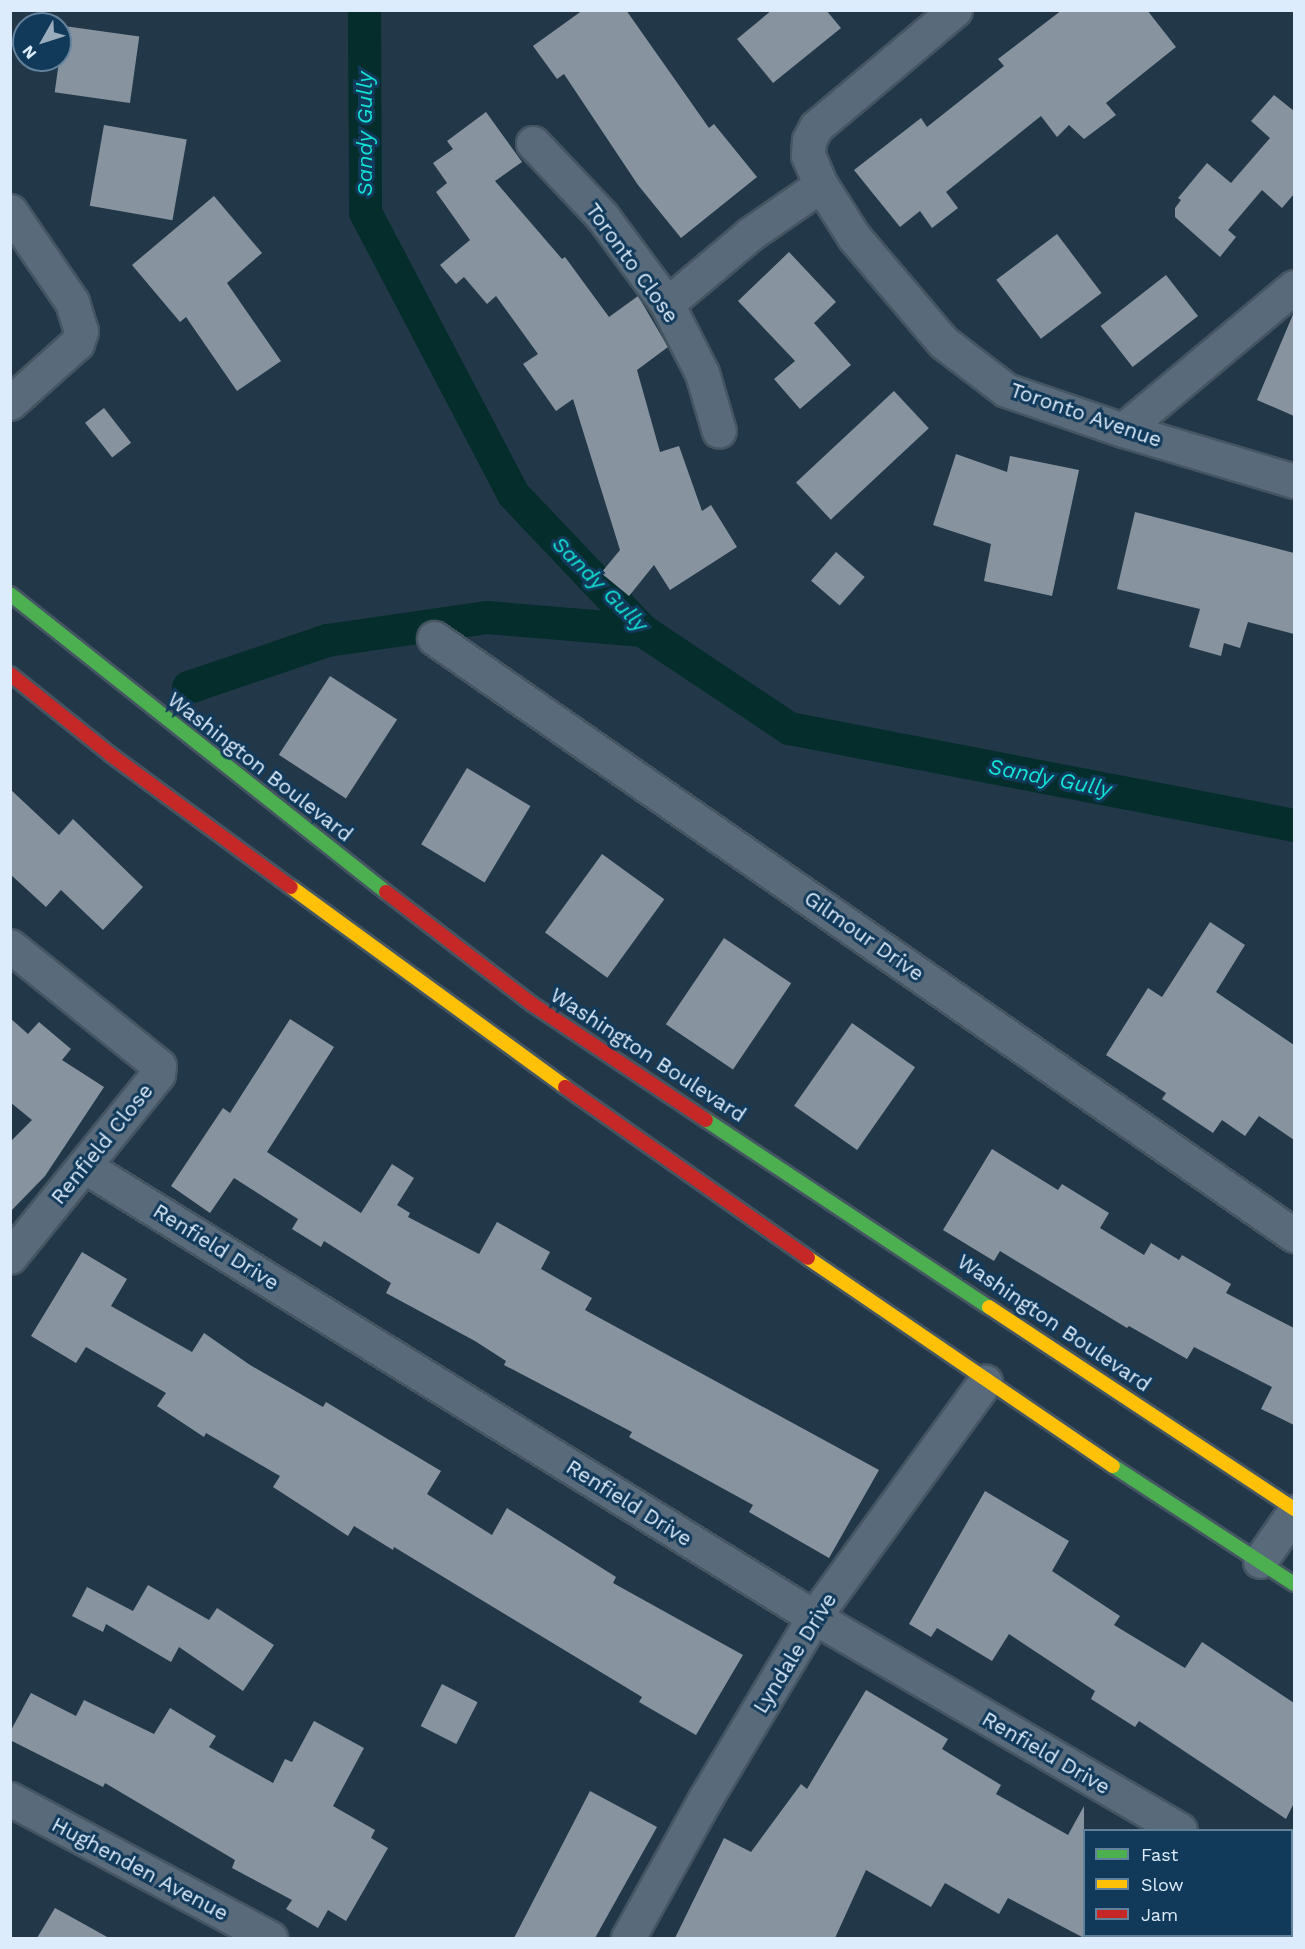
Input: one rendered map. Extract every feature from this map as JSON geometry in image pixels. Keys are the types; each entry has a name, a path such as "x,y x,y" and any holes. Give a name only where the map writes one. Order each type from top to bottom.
{"highway":[{"name":"Washington Boulevard","path":"10,594 266,801 532,1004 1294,1510"},
{"path":"10,674 111,755 592,1107 985,1382 1294,1584"}],"street":[{"name":"Toronto Avenue","path":"934,17 816,127 809,140 808,155 821,185 854,237 943,342 1006,390 1123,430 1294,481"},
{"name":"Toronto Close","path":"533,143 603,216 667,304 702,373 719,431"},
{"path":"667,304 750,234 821,185"},
{"path":"10,210 72,302 81,331 77,344 10,403"},
{"path":"1123,430 1294,287"},
{"name":"Gilmour Drive","path":"434,638 1294,1235"},
{"name":"Renfield Close","path":"10,946 159,1066 158,1074 10,1257"},
{"name":"Renfield Drive","path":"84,1166 814,1617 1178,1829"},
{"name":"Lyndale Drive","path":"628,1938 705,1799 814,1617 985,1382"},
{"path":"1260,1562 1294,1510"},
{"name":"Hughenden Avenue","path":"10,1799 270,1938"}],"building":[{"path":"583,10 626,10 709,128 714,124 757,177 681,238 638,185 564,74 557,79 533,46"},
{"path":"772,10 826,10 841,28 773,83 737,39"},
{"path":"1062,10 1147,10 1176,47 1106,103 1116,115 1084,139 1069,125 1057,137 1041,116 946,192 958,208 932,228 920,211 900,227 854,170 921,118 927,127 1004,66 998,59"},
{"path":"72,27 139,37 130,103 55,92 58,72 72,72"},
{"path":"1274,95 1294,111 1294,194 1282,208 1262,190 1228,230 1236,237 1220,257 1175,217 1175,208 1181,200 1178,198 1207,163 1231,183 1270,138 1251,121"},
{"path":"486,112 522,162 495,181 562,259 565,257 609,317 638,296 668,347 637,370 660,452 679,446 702,511 711,505 737,547 670,590 654,565 629,596 601,573 620,550 573,399 556,411 523,364 538,354 496,296 487,304 464,277 456,284 440,265 470,240 436,192 447,183 433,163 453,149 447,141"},
{"path":"104,125 187,140 172,220 90,206"},
{"path":"214,196 262,253 227,283 281,361 237,391 186,317 180,322 132,265"},
{"path":"1057,234 1102,293 1041,339 996,280"},
{"path":"789,252 836,302 814,323 851,365 800,409 774,379 795,361 738,301"},
{"path":"1166,275 1198,316 1133,367 1101,326"},
{"path":"1294,312 1294,416 1257,400"},
{"path":"894,391 929,428 831,520 796,482"},
{"path":"104,408 131,443 112,457 85,423"},
{"path":"956,454 1007,472 1010,456 1079,470 1052,596 984,581 991,544 933,525"},
{"path":"1135,512 1294,553 1294,634 1248,622 1240,648 1224,643 1221,656 1189,647 1200,609 1117,589"},
{"path":"836,552 865,577 840,606 811,581"},
{"path":"330,676 397,720 346,798 279,755"},
{"path":"467,768 530,806 485,882 421,844"},
{"path":"10,789 59,835 73,819 143,887 103,930 61,890 46,907 10,874"},
{"path":"602,854 664,899 607,978 545,932"},
{"path":"1210,922 1245,945 1216,992 1294,1045 1294,1140 1259,1116 1245,1136 1222,1120 1213,1133 1162,1099 1166,1093 1106,1055 1148,988 1162,997"},
{"path":"724,938 791,983 733,1070 666,1024"},
{"path":"10,1018 28,1034 39,1022 71,1049 62,1060 104,1087 45,1176 10,1212 10,1142 32,1120 10,1102"},
{"path":"290,1019 334,1047 267,1152 361,1213 392,1164 414,1178 397,1205 410,1213 408,1217 479,1254 497,1222 550,1252 541,1269 592,1298 585,1310 879,1470 829,1558 749,1512 753,1505 629,1437 632,1432 504,1365 506,1361 475,1341 386,1293 391,1283 324,1241 321,1247 292,1229 298,1219 234,1178 210,1213 171,1186 223,1108 230,1113"},
{"path":"852,1023 915,1067 857,1150 794,1106"},
{"path":"992,1149 1058,1190 1062,1184 1109,1213 1100,1228 1144,1255 1151,1243 1179,1260 1182,1255 1231,1284 1226,1293 1294,1328 1294,1425 1261,1409 1272,1387 1194,1347 1187,1359 1129,1326 1127,1328 1000,1251 994,1261 943,1230"},
{"path":"82,1252 127,1279 111,1306 192,1352 204,1333 250,1365 323,1407 326,1402 441,1471 427,1494 492,1535 507,1508 616,1577 613,1583 743,1655 696,1735 639,1702 642,1697 394,1547 393,1550 354,1526 348,1536 273,1487 280,1476 206,1433 204,1437 157,1406 166,1393 86,1347 76,1363 31,1336"},
{"path":"985,1491 1069,1541 1052,1571 1120,1616 1114,1625 1185,1668 1202,1642 1294,1703 1294,1803 1286,1819 1139,1721 1135,1727 1091,1699 1095,1691 1009,1634 992,1661 937,1628 931,1637 909,1624"},
{"path":"148,1585 209,1620 217,1608 274,1645 243,1691 179,1647 171,1662 106,1624 103,1632 72,1616 87,1587 133,1611"},
{"path":"442,1684 478,1702 456,1744 421,1726"},
{"path":"866,1690 948,1739 942,1749 1001,1785 996,1794 1068,1835 1084,1806 1084,1938 1008,1898 999,1914 945,1883 931,1907 866,1870 835,1938 675,1938 724,1838 751,1852 801,1784 807,1789"},
{"path":"31,1693 76,1716 84,1700 154,1734 170,1708 216,1736 209,1747 273,1783 285,1759 292,1762 314,1721 364,1748 333,1806 375,1830 371,1838 388,1848 346,1921 328,1910 318,1928 286,1909 292,1900 232,1868 235,1860 105,1783 103,1787 10,1740 10,1732"},
{"path":"590,1791 657,1827 595,1938 514,1938"},
{"path":"55,1908 109,1938 37,1938"}],"waterway":[{"name":"Sandy Gully","path":"364,10 365,212 513,494 642,630 789,728 1294,825"},
{"path":"188,687 327,640 487,617 642,630"}],"traffic: fast":[{"path":"10,594 386,892"},
{"path":"706,1120 989,1307"},
{"path":"1113,1466 1294,1584"}],"traffic: slow":[{"path":"291,887 565,1087"},
{"path":"808,1258 1113,1466"},
{"path":"989,1307 1294,1509"}],"traffic: jam":[{"path":"10,674 111,755 291,887"},
{"path":"386,892 532,1004 706,1120"},
{"path":"565,1087 808,1258"}]}
